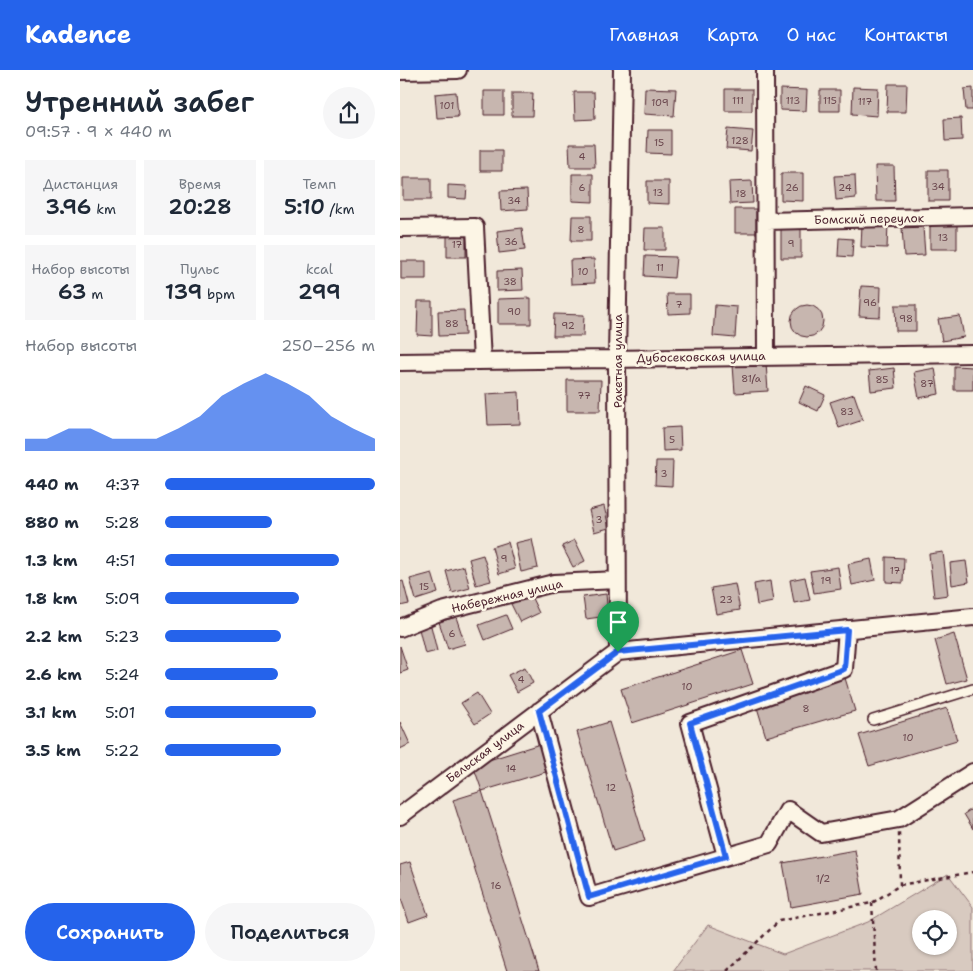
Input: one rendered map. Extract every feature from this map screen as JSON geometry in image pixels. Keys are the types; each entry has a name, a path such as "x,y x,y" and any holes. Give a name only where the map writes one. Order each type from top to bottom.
{"street":[{"path":"400,71 458,70"},
{"name":"Ракетная улица","path":"618,652 617,358 622,70"},
{"path":"765,70 766,356"},
{"name":"Бомский переулок","path":"766,221 973,216"},
{"path":"400,228 475,227 482,361"},
{"name":"Дубосековская улица","path":"400,362 973,354"},
{"name":"Набережная улица","path":"400,628 442,611 554,583 618,580"},
{"path":"618,652 973,617"},
{"path":"726,856 690,723 844,669 847,630"},
{"name":"Бельская улица","path":"400,816 618,652"},
{"path":"539,711 589,897 769,844 788,810 821,833 899,819 973,772"}],"lane":[{"path":"873,720 973,689"}],"path":[{"path":"899,819 900,885"},
{"path":"727,971 779,921 872,903 900,885 973,872"},
{"path":"872,903 876,971"}],"shaded area":[{"path":"948,874 973,907 973,971 673,971 708,925 783,954 868,922"}],"building":[{"path":"888,84 907,84 906,112 887,112"},
{"path":"853,87 878,88 877,116 852,114"},
{"path":"645,88 676,89 674,116 644,114"},
{"path":"973,88 973,110 966,110 964,89"},
{"path":"725,89 752,89 752,111 725,111"},
{"path":"780,89 807,90 806,111 780,110"},
{"path":"820,90 840,90 840,111 820,111"},
{"path":"484,91 504,91 504,115 484,115"},
{"path":"456,92 458,117 437,118 435,94"},
{"path":"574,92 594,92 595,119 575,120"},
{"path":"512,93 533,93 532,116 512,116"},
{"path":"961,118 962,140 945,141 944,119"},
{"path":"728,129 753,131 751,151 726,149"},
{"path":"648,130 671,130 671,154 647,153"},
{"path":"569,144 594,144 595,167 570,167"},
{"path":"480,150 502,150 502,171 480,171"},
{"path":"875,166 894,166 895,201 876,201"},
{"path":"928,170 948,170 948,201 928,201"},
{"path":"781,173 803,173 803,201 781,200"},
{"path":"572,174 593,174 593,202 572,201"},
{"path":"855,175 856,198 836,200 834,176"},
{"path":"403,178 431,178 431,200 403,200"},
{"path":"647,181 669,181 669,204 647,203"},
{"path":"752,181 753,203 730,204 729,182"},
{"path":"448,185 467,186 466,199 448,198"},
{"path":"527,190 528,209 501,211 500,191"},
{"path":"735,209 756,209 756,233 735,233"},
{"path":"572,216 591,216 591,241 571,241"},
{"path":"862,224 888,224 887,248 861,247"},
{"path":"957,224 957,249 930,249 930,225"},
{"path":"923,227 925,255 904,256 902,228"},
{"path":"522,228 525,250 499,253 497,231"},
{"path":"645,228 665,228 665,250 644,250"},
{"path":"781,229 801,229 801,258 781,258"},
{"path":"447,232 466,232 466,257 447,257"},
{"path":"839,238 853,239 852,257 838,256"},
{"path":"645,256 676,257 674,278 644,276"},
{"path":"594,259 595,283 571,284 570,260"},
{"path":"401,261 426,261 426,279 401,279"},
{"path":"522,270 523,290 497,291 497,271"},
{"path":"861,286 881,287 880,317 859,316"},
{"path":"667,294 690,294 690,313 668,314"},
{"path":"531,298 531,324 498,324 498,299"},
{"path":"418,301 432,301 432,336 417,335"},
{"path":"715,305 737,307 735,338 713,336"},
{"path":"807,305 819,309 823,321 819,333 807,337 795,333 791,321 795,309"},
{"path":"895,305 916,305 916,331 896,331"},
{"path":"464,310 465,335 439,336 438,311"},
{"path":"554,314 584,315 583,336 553,336"},
{"path":"960,316 964,337 942,341 938,319"},
{"path":"766,363 768,391 735,393 733,365"},
{"path":"954,366 973,367 973,390 954,390"},
{"path":"894,368 896,388 871,391 869,371"},
{"path":"935,368 939,394 919,398 914,372"},
{"path":"567,380 601,380 600,411 567,411"},
{"path":"806,386 825,395 818,411 799,402"},
{"path":"519,392 520,424 488,425 486,394"},
{"path":"854,394 863,420 839,428 830,402"},
{"path":"680,427 681,450 663,451 662,428"},
{"path":"656,461 673,461 672,486 655,485"},
{"path":"604,506 609,528 594,532 589,510"},
{"path":"532,539 538,568 521,572 515,543"},
{"path":"575,540 585,561 573,567 562,546"},
{"path":"508,542 515,569 499,574 492,547"},
{"path":"943,552 948,595 934,597 929,554"},
{"path":"483,555 491,581 476,585 469,559"},
{"path":"886,557 904,558 903,583 886,582"},
{"path":"871,559 875,580 852,585 848,564"},
{"path":"966,561 969,582 952,585 950,563"},
{"path":"464,566 470,588 452,593 446,571"},
{"path":"838,567 841,589 814,593 810,571"},
{"path":"432,573 438,593 416,600 410,579"},
{"path":"805,577 810,600 794,603 790,580"},
{"path":"403,581 409,604 400,606 400,582"},
{"path":"770,581 773,602 757,605 754,584"},
{"path":"735,584 740,610 716,614 711,588"},
{"path":"530,594 539,613 520,622 511,604"},
{"path":"606,594 608,616 586,619 583,597"},
{"path":"506,615 512,629 485,640 479,625"},
{"path":"456,617 465,644 448,649 439,622"},
{"path":"431,626 437,651 425,654 419,629"},
{"path":"954,634 967,679 947,684 935,640"},
{"path":"400,646 408,670 400,673"},
{"path":"742,650 753,684 632,723 621,689"},
{"path":"525,667 533,683 517,692 508,675"},
{"path":"845,678 855,711 766,737 756,704"},
{"path":"477,693 490,714 475,724 461,703"},
{"path":"947,708 957,740 869,766 859,735"},
{"path":"400,722 410,744 400,749"},
{"path":"609,722 645,841 613,851 577,732"},
{"path":"540,744 549,771 482,791 473,765"},
{"path":"482,791 539,971 507,971 453,800"},
{"path":"973,808 973,829 964,814"},
{"path":"855,850 863,894 791,907 783,863"},
{"path":"410,862 428,915 409,922 400,896 400,865"}],"route":[{"path":"847,630 844,669 690,723 726,856 589,897 539,711 618,652 847,630"}]}
